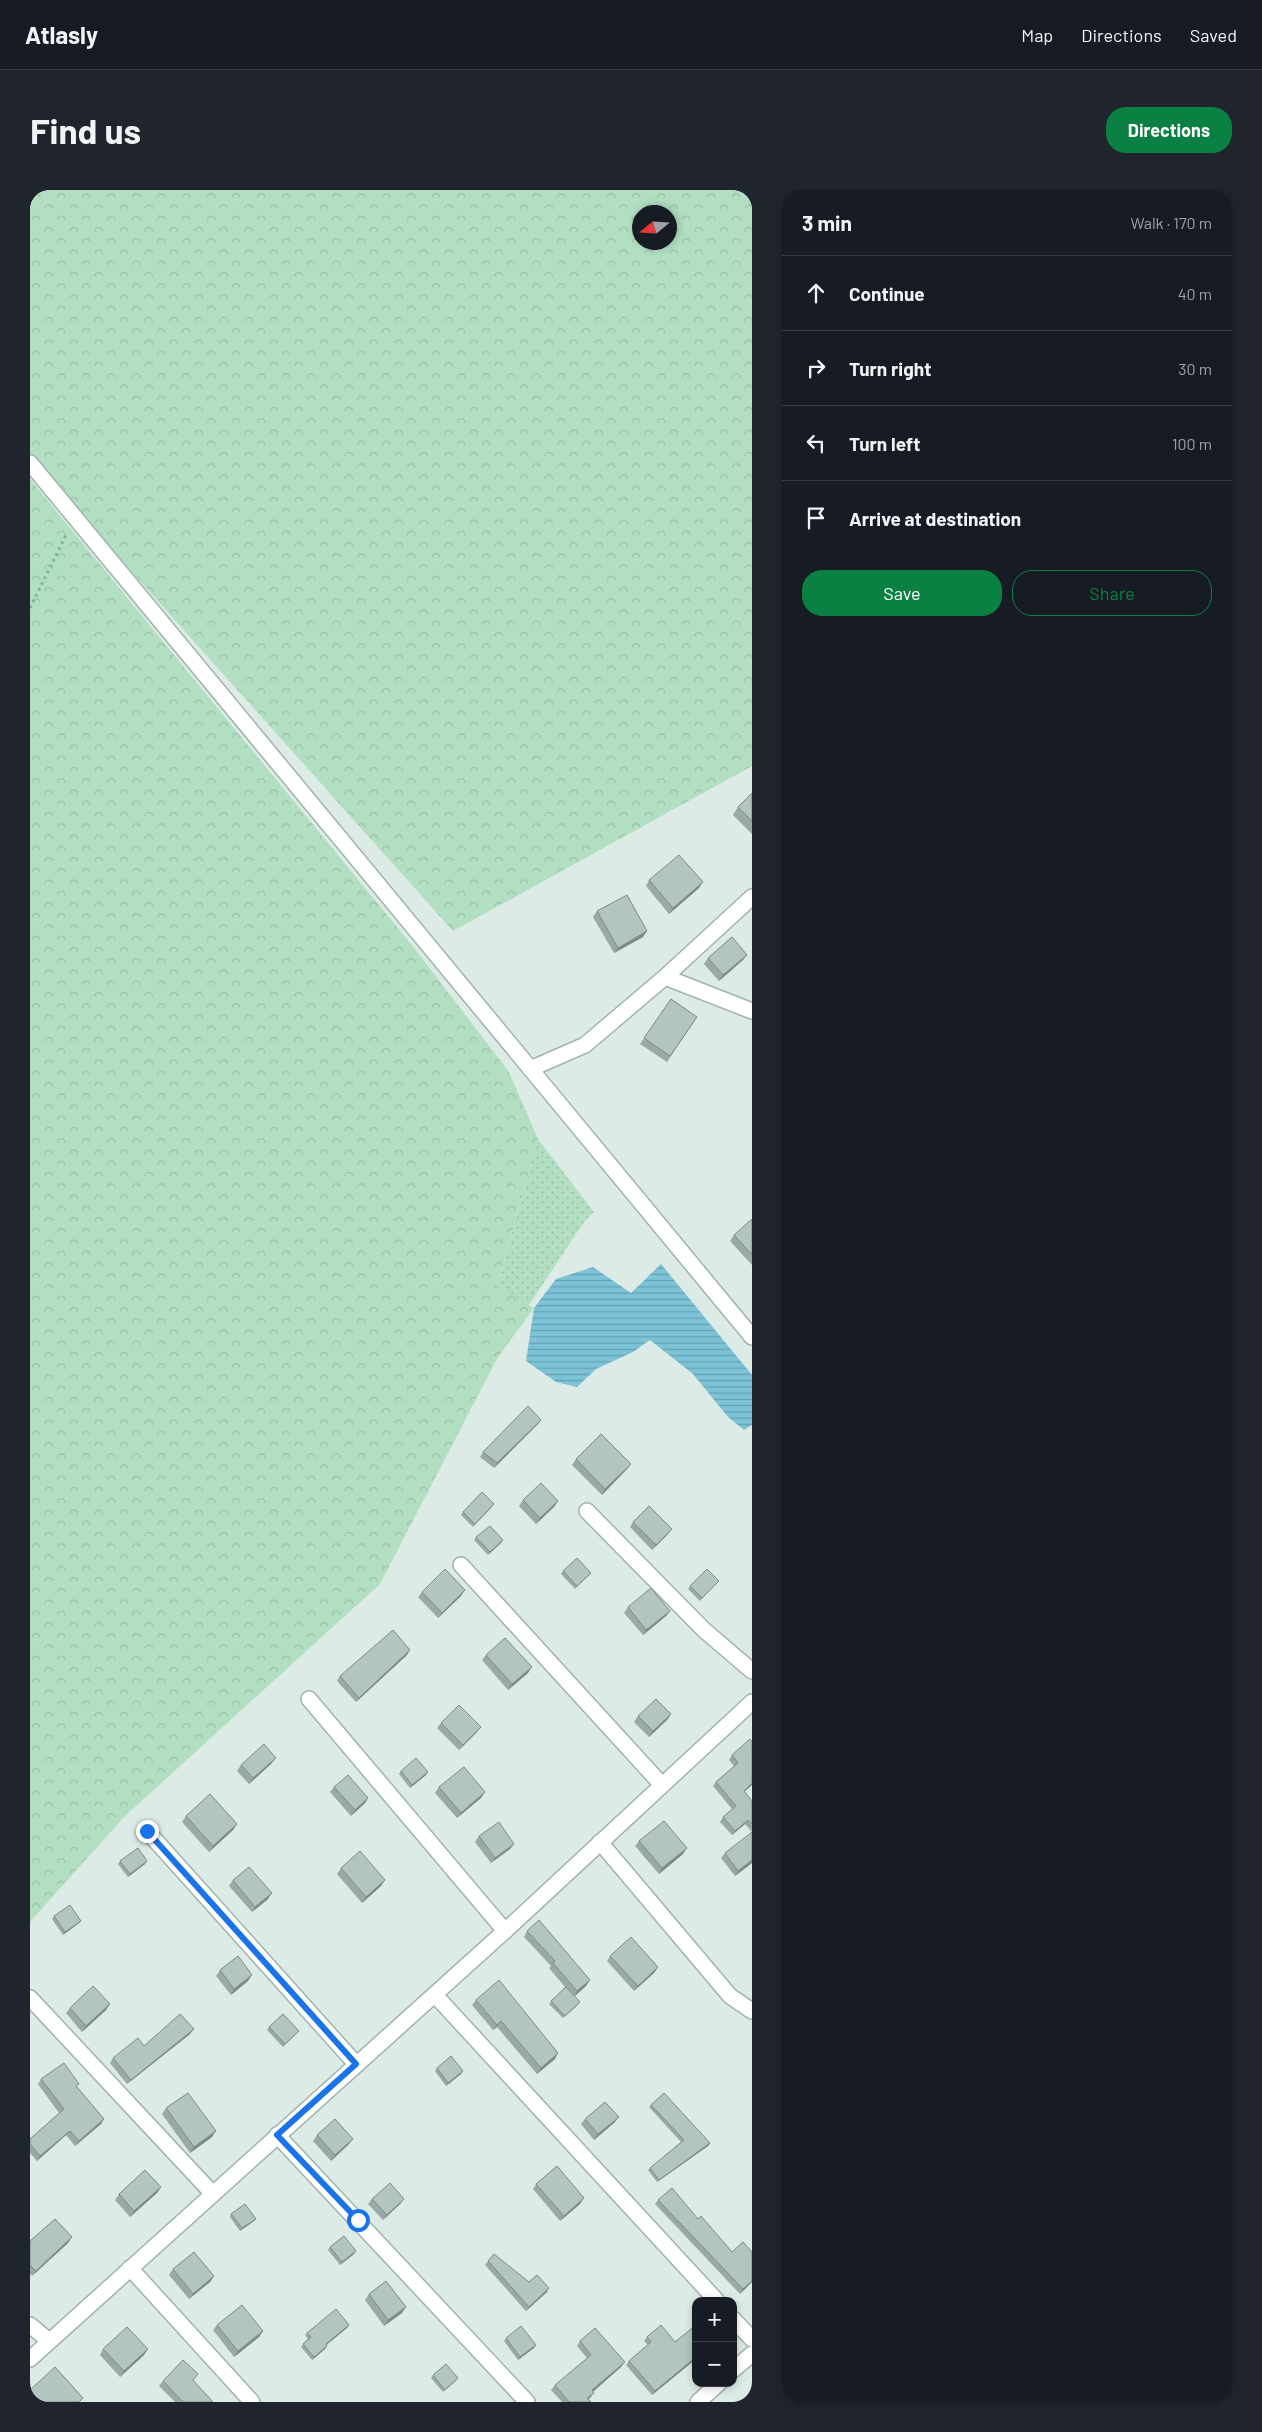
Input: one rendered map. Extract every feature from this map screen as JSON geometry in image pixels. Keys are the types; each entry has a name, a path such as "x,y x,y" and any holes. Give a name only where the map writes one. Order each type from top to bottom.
{"street":[{"path":"30,463 752,1337"},
{"path":"530,1068 585,1045 665,977 752,897"},
{"path":"665,977 752,1011"},
{"path":"587,1511 704,1630 752,1671"},
{"path":"461,1565 662,1785"},
{"path":"309,1699 505,1932"},
{"path":"30,2359 505,1932 752,1702"},
{"path":"147,1831 356,2064"},
{"path":"600,1842 730,1996 752,2011"},
{"path":"435,1995 713,2297"},
{"path":"30,1998 212,2194"},
{"path":"277,2135 526,2402"},
{"path":"130,2268 252,2402"},
{"path":"737,2323 752,2339"},
{"path":"30,2325 49,2341"},
{"path":"737,2367 752,2354"},
{"path":"698,2402 715,2387"}],"path":[{"path":"30,608 75,518"}],"green space":[{"path":"30,190 752,190 752,766 453,931 30,458"},
{"path":"30,479 415,949 509,1072 538,1139 497,1286 534,1308 498,1357 380,1584 124,1817 30,1922"},
{"path":"538,1139 594,1212 584,1222 529,1305 497,1287"}],"water":[{"path":"661,1264 752,1375 752,1425 744,1430 728,1417 693,1374 650,1340 633,1352 596,1369 577,1387 556,1382 526,1361 534,1308 556,1279 593,1267 631,1293"}],"building":[{"path":"752,793 752,821 738,807"},
{"path":"679,855 703,882 673,908 649,880"},
{"path":"627,895 647,931 618,948 597,911"},
{"path":"732,937 747,955 723,975 708,958"},
{"path":"671,999 697,1017 670,1056 644,1038"},
{"path":"752,1219 752,1255 734,1235"},
{"path":"528,1406 541,1420 497,1463 483,1452"},
{"path":"601,1434 631,1464 605,1489 576,1459"},
{"path":"541,1483 558,1501 540,1518 523,1500"},
{"path":"482,1492 494,1504 475,1524 463,1512"},
{"path":"649,1506 672,1529 656,1545 633,1522"},
{"path":"490,1526 503,1540 490,1552 476,1537"},
{"path":"577,1558 591,1573 577,1586 563,1571"},
{"path":"445,1569 465,1590 442,1613 422,1592"},
{"path":"707,1569 719,1581 702,1598 690,1586"},
{"path":"651,1588 670,1611 646,1630 628,1607"},
{"path":"393,1630 410,1650 359,1698 340,1676"},
{"path":"505,1638 532,1667 512,1684 486,1655"},
{"path":"656,1699 671,1714 653,1731 638,1716"},
{"path":"459,1705 481,1727 463,1745 441,1723"},
{"path":"750,1739 752,1742 752,1783 744,1791 752,1801 752,1824 748,1820 735,1831 723,1817 736,1806 716,1782 738,1763 732,1755"},
{"path":"264,1744 276,1758 253,1778 241,1765"},
{"path":"416,1758 428,1772 412,1785 401,1771"},
{"path":"464,1767 485,1792 461,1813 439,1787"},
{"path":"348,1775 368,1798 355,1810 334,1787"},
{"path":"210,1794 237,1824 213,1846 186,1816"},
{"path":"664,1821 687,1848 662,1868 639,1841"},
{"path":"499,1822 514,1844 495,1858 479,1836"},
{"path":"752,1832 752,1860 738,1871 725,1853"},
{"path":"138,1848 147,1861 130,1874 120,1861"},
{"path":"360,1851 385,1880 366,1897 341,1868"},
{"path":"249,1867 272,1893 255,1907 233,1880"},
{"path":"70,1905 81,1921 65,1932 54,1916"},
{"path":"539,1920 590,1980 577,1991 553,1963 555,1961 527,1931"},
{"path":"631,1937 658,1967 638,1986 610,1956"},
{"path":"238,1956 252,1975 234,1989 220,1970"},
{"path":"499,1980 558,2053 541,2068 501,2021 497,2025 476,2000"},
{"path":"93,1986 110,2004 86,2026 70,2008"},
{"path":"566,1987 580,2002 565,2016 551,2001"},
{"path":"180,2014 194,2029 131,2080 113,2058 138,2038 144,2046"},
{"path":"283,2014 299,2031 285,2044 269,2027"},
{"path":"451,2056 463,2071 448,2083 437,2068"},
{"path":"64,2063 79,2084 76,2086 104,2119 79,2141 70,2131 40,2156 30,2144 30,2139 64,2109 41,2079"},
{"path":"188,2093 216,2131 194,2147 166,2108"},
{"path":"664,2093 710,2143 659,2180 650,2168 684,2140 651,2105"},
{"path":"605,2102 619,2117 598,2134 585,2119"},
{"path":"335,2119 353,2139 335,2155 317,2135"},
{"path":"557,2166 584,2198 564,2216 536,2184"},
{"path":"145,2170 161,2187 134,2211 119,2194"},
{"path":"390,2183 404,2199 387,2215 372,2199"},
{"path":"672,2188 698,2219 701,2216 732,2252 743,2242 752,2252 752,2281 743,2289 658,2200"},
{"path":"245,2204 256,2219 242,2228 231,2214"},
{"path":"55,2219 72,2237 36,2271 30,2265 30,2241"},
{"path":"344,2236 356,2251 342,2262 330,2247"},
{"path":"194,2252 214,2276 193,2294 173,2269"},
{"path":"494,2254 529,2282 537,2275 549,2288 529,2307 488,2261"},
{"path":"386,2281 406,2307 388,2320 369,2294"},
{"path":"242,2305 263,2331 238,2351 217,2325"},
{"path":"336,2309 349,2325 314,2357 303,2344 311,2337 307,2333"},
{"path":"661,2325 675,2342 692,2328 692,2360 655,2391 629,2361 651,2342 647,2337"},
{"path":"521,2326 536,2345 520,2357 506,2338"},
{"path":"127,2327 148,2349 124,2371 103,2349"},
{"path":"595,2328 625,2362 592,2390 594,2393 587,2398 591,2402 569,2402 555,2385 591,2355 580,2341"},
{"path":"183,2360 198,2374 193,2380 213,2402 183,2402 163,2381"},
{"path":"446,2364 458,2378 445,2390 433,2375"},
{"path":"55,2367 83,2398 79,2402 35,2402 30,2397 30,2390"}],"route":[{"path":"147,1831 356,2064 277,2135 358,2220"}]}
